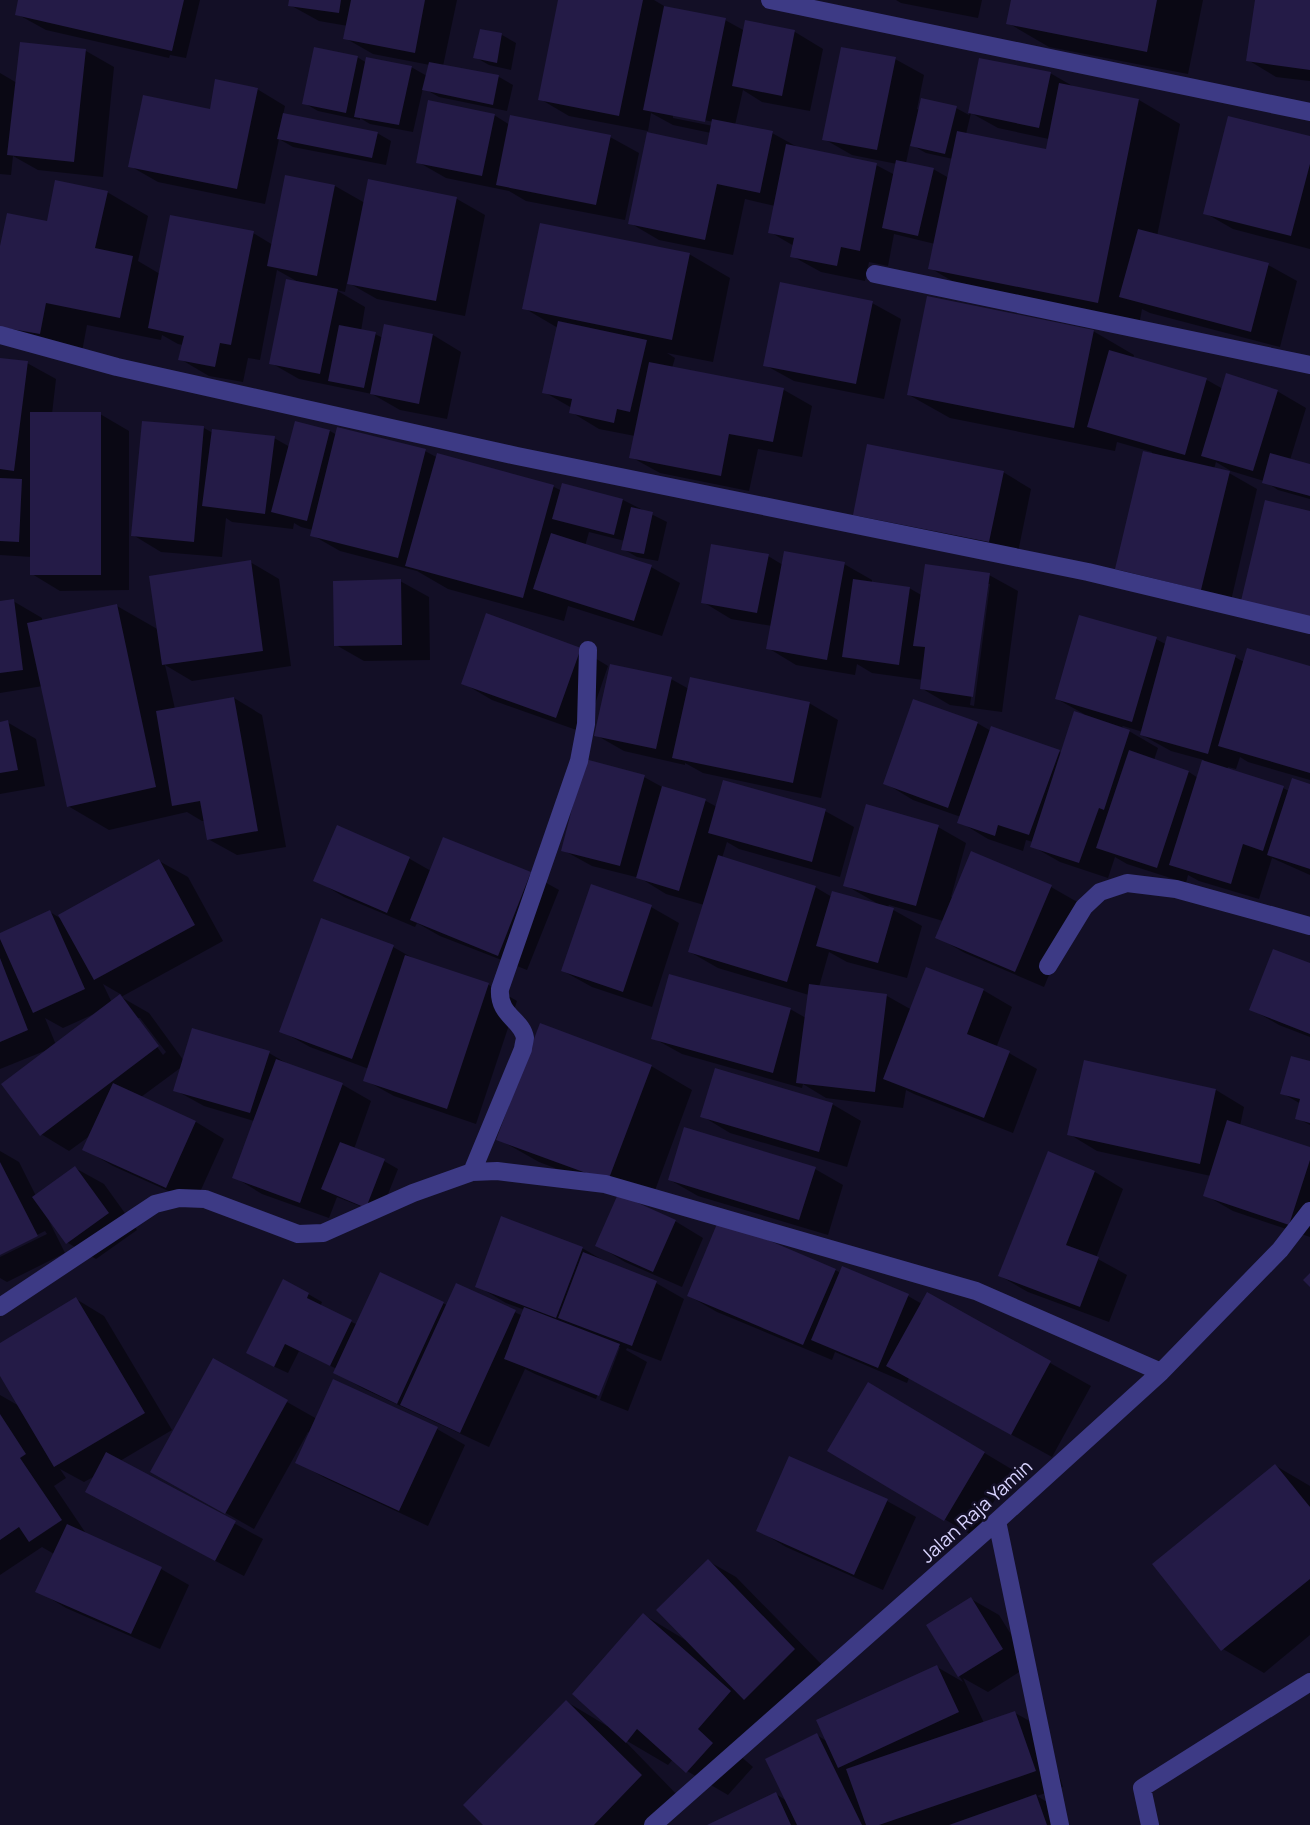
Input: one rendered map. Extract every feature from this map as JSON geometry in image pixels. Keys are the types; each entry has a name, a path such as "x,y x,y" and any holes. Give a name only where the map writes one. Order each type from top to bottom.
{"street":[{"path":"770,0 1310,112"},
{"path":"876,274 1310,365"},
{"path":"0,335 131,370 517,456 1088,572 1310,625"},
{"path":"472,1172 523,1049 525,1038 522,1030 504,1009 499,999 500,989 579,761 586,724 588,650"},
{"path":"1048,966 1084,907 1100,892 1127,883 1176,889 1310,926"},
{"path":"0,1307 155,1204 179,1198 205,1199 298,1234 323,1233 413,1193 472,1172 497,1171 606,1184 976,1291 1161,1372"},
{"name":"Jalan Raja Yamin","path":"653,1825 1161,1372 1280,1250 1310,1211"},
{"path":"997,1521 1060,1825"},
{"path":"1150,1825 1142,1788 1310,1682"}],"building":[{"path":"18,0 184,0 172,51 15,15"},
{"path":"289,0 341,0 339,13 288,6"},
{"path":"351,0 425,0 415,53 343,39"},
{"path":"558,0 643,0 619,116 538,100"},
{"path":"1011,0 1157,0 1147,52 1006,24"},
{"path":"1255,0 1310,0 1310,70 1246,61"},
{"path":"664,6 726,18 705,122 643,110"},
{"path":"745,20 795,30 782,96 732,86"},
{"path":"480,29 502,33 497,63 473,58"},
{"path":"20,42 86,49 74,162 7,155"},
{"path":"314,47 358,56 346,113 302,104"},
{"path":"841,47 896,57 877,150 822,140"},
{"path":"366,57 412,66 399,125 354,117"},
{"path":"979,58 1051,72 1039,128 968,113"},
{"path":"429,62 499,75 493,105 422,90"},
{"path":"215,79 258,88 237,189 128,167 143,95 210,109"},
{"path":"1059,83 1139,99 1098,303 928,269 957,131 1046,149"},
{"path":"921,98 957,106 945,154 910,146"},
{"path":"428,100 495,114 482,176 416,163"},
{"path":"283,113 378,132 372,158 277,139"},
{"path":"510,115 611,135 596,205 496,185"},
{"path":"1228,116 1310,136 1310,164 1291,236 1203,214"},
{"path":"712,119 773,131 760,193 717,184 705,240 628,224 647,132 707,145"},
{"path":"786,144 877,163 860,251 841,247 837,266 790,257 794,238 768,233"},
{"path":"896,160 934,168 918,236 882,228"},
{"path":"285,175 335,185 317,276 267,266"},
{"path":"368,179 457,197 436,301 347,284"},
{"path":"55,180 108,191 95,248 133,256 120,318 46,303 40,334 0,327 0,246 7,213 47,221"},
{"path":"170,215 254,231 231,345 220,343 215,367 178,360 184,336 148,328"},
{"path":"540,223 690,253 672,340 522,309"},
{"path":"1138,229 1269,263 1251,332 1119,297"},
{"path":"286,279 338,289 320,374 269,364"},
{"path":"780,282 873,301 856,384 763,366"},
{"path":"927,296 1094,330 1074,428 907,395"},
{"path":"558,321 647,340 630,412 617,409 614,423 569,413 572,399 542,393"},
{"path":"384,324 433,334 419,404 370,394"},
{"path":"339,325 376,332 364,388 328,381"},
{"path":"1109,350 1207,378 1185,455 1087,427"},
{"path":"0,358 28,361 14,471 0,469"},
{"path":"649,362 784,388 773,442 729,434 721,476 629,458"},
{"path":"1226,373 1278,390 1253,471 1201,456"},
{"path":"30,412 101,412 101,575 30,575"},
{"path":"142,421 204,426 194,542 131,536"},
{"path":"295,421 330,430 307,521 271,512"},
{"path":"337,427 426,449 398,558 310,536"},
{"path":"212,429 275,436 265,514 202,506"},
{"path":"867,444 1004,471 989,542 853,515"},
{"path":"1143,451 1230,471 1201,590 1115,569"},
{"path":"437,453 554,485 523,598 405,566"},
{"path":"1270,453 1310,464 1310,496 1262,483"},
{"path":"0,478 22,479 19,542 0,541"},
{"path":"562,483 623,499 614,535 552,519"},
{"path":"1265,500 1310,511 1310,621 1240,605"},
{"path":"631,507 653,512 644,554 621,550"},
{"path":"551,533 652,565 634,621 533,589"},
{"path":"711,544 769,554 757,613 701,603"},
{"path":"784,551 845,562 827,660 766,649"},
{"path":"251,560 263,651 162,665 149,576"},
{"path":"925,564 990,573 973,697 920,689 925,647 913,646"},
{"path":"401,579 402,645 334,646 333,581"},
{"path":"853,579 910,587 899,665 842,657"},
{"path":"14,599 23,670 0,673 0,601"},
{"path":"117,604 156,787 67,807 27,623"},
{"path":"486,613 581,648 556,718 461,684"},
{"path":"1079,615 1157,637 1132,722 1055,699"},
{"path":"1167,636 1236,655 1208,754 1140,735"},
{"path":"1247,648 1310,666 1310,773 1218,746"},
{"path":"610,664 672,677 656,749 594,736"},
{"path":"690,677 810,702 793,783 672,758"},
{"path":"234,697 258,831 207,840 200,801 172,806 156,711"},
{"path":"913,699 978,722 948,808 883,784"},
{"path":"1074,711 1130,730 1104,810 1099,808 1079,863 1030,847"},
{"path":"8,720 18,770 0,773 0,722"},
{"path":"991,726 1060,750 1029,835 998,825 995,836 957,823"},
{"path":"1129,750 1189,771 1157,868 1096,848"},
{"path":"585,759 645,775 620,866 561,851"},
{"path":"1202,760 1284,786 1263,851 1243,844 1231,884 1169,865"},
{"path":"1292,778 1310,784 1310,869 1267,855"},
{"path":"723,780 826,809 812,862 708,833"},
{"path":"662,786 706,799 679,891 636,878"},
{"path":"866,804 939,825 916,906 843,886"},
{"path":"337,825 410,857 387,913 313,881"},
{"path":"443,837 531,872 498,956 410,920"},
{"path":"971,851 1052,885 1015,972 935,938"},
{"path":"718,855 816,886 787,982 688,952"},
{"path":"159,859 195,925 94,980 58,915"},
{"path":"591,884 652,905 623,992 561,971"},
{"path":"832,891 894,908 878,963 816,946"},
{"path":"50,910 85,989 33,1013 0,939 0,933"},
{"path":"321,918 394,945 352,1059 279,1032"},
{"path":"1273,949 1310,963 1310,1034 1249,1010"},
{"path":"405,955 489,983 447,1109 363,1081"},
{"path":"0,958 28,1030 0,1042"},
{"path":"926,967 984,989 967,1034 1010,1051 984,1118 883,1079"},
{"path":"669,974 791,1008 773,1073 651,1039"},
{"path":"809,984 887,994 875,1092 796,1083"},
{"path":"120,994 159,1046 40,1136 1,1084"},
{"path":"540,1023 652,1065 608,1181 496,1140"},
{"path":"192,1028 270,1051 250,1113 173,1091"},
{"path":"1291,1056 1310,1061 1310,1123 1295,1119 1300,1099 1280,1094"},
{"path":"276,1059 343,1083 300,1203 232,1178"},
{"path":"1084,1060 1216,1089 1200,1164 1067,1135"},
{"path":"715,1068 833,1103 819,1152 700,1117"},
{"path":"113,1083 196,1121 166,1188 82,1150"},
{"path":"1227,1120 1310,1147 1310,1160 1289,1225 1203,1196"},
{"path":"684,1127 816,1167 799,1220 668,1180"},
{"path":"340,1142 385,1159 366,1208 321,1189"},
{"path":"1048,1151 1095,1171 1066,1245 1099,1257 1080,1307 998,1276"},
{"path":"0,1162 38,1236 0,1255"},
{"path":"75,1166 109,1213 66,1244 32,1197"},
{"path":"618,1194 676,1220 653,1272 595,1246"},
{"path":"501,1216 583,1247 556,1318 475,1287"},
{"path":"719,1219 836,1269 803,1345 687,1296"},
{"path":"583,1252 657,1281 632,1346 558,1318"},
{"path":"842,1266 909,1294 878,1368 811,1340"},
{"path":"380,1272 444,1302 397,1404 333,1373"},
{"path":"1310,1273 1310,1287 1303,1280"},
{"path":"283,1279 309,1293 307,1298 352,1320 330,1366 285,1344 274,1367 246,1353"},
{"path":"456,1283 516,1310 460,1433 400,1405"},
{"path":"927,1292 1051,1361 1011,1435 886,1366"},
{"path":"76,1297 145,1413 54,1467 0,1376 0,1343"},
{"path":"524,1307 620,1344 599,1396 504,1359"},
{"path":"213,1358 288,1400 225,1514 150,1472"},
{"path":"333,1379 438,1427 399,1511 295,1463"},
{"path":"868,1382 985,1452 944,1521 827,1451"},
{"path":"0,1414 26,1454 20,1458 62,1520 29,1542 19,1527 0,1540"},
{"path":"106,1452 236,1521 215,1561 85,1492"},
{"path":"789,1456 888,1499 854,1575 756,1531"},
{"path":"1275,1464 1310,1507 1310,1579 1221,1651 1152,1564"},
{"path":"67,1524 162,1567 131,1634 35,1592"},
{"path":"708,1559 795,1649 744,1700 656,1610"},
{"path":"971,1597 1003,1649 958,1677 926,1625"},
{"path":"643,1613 731,1691 698,1729 713,1743 686,1773 637,1729 626,1743 572,1694"},
{"path":"937,1665 959,1712 838,1768 816,1720"},
{"path":"566,1700 642,1775 594,1825 483,1825 463,1805"},
{"path":"1015,1711 1036,1771 879,1825 866,1825 846,1769"},
{"path":"817,1733 862,1825 797,1825 765,1759"},
{"path":"776,1792 791,1825 707,1825"},
{"path":"1036,1794 1047,1825 949,1825"}]}
